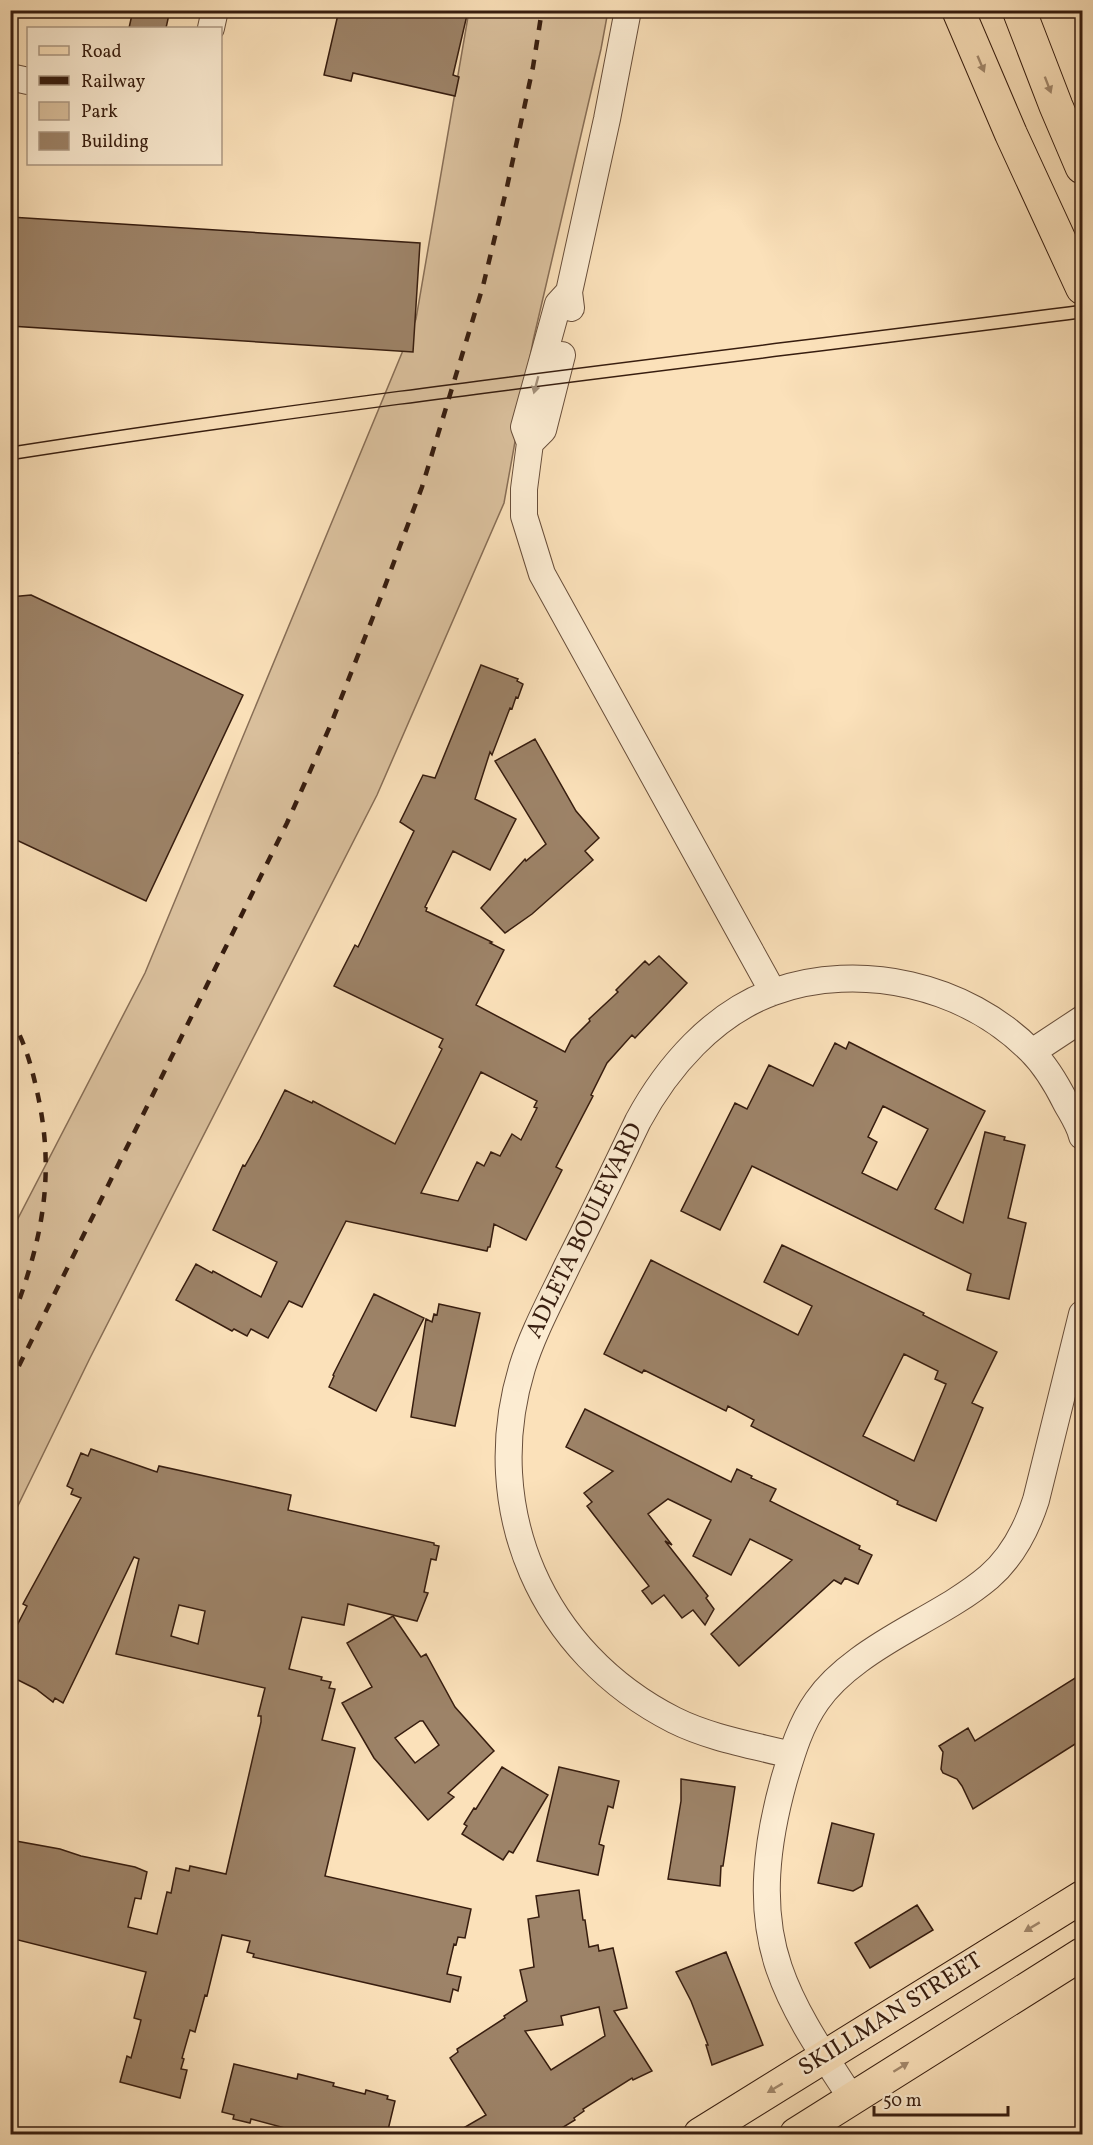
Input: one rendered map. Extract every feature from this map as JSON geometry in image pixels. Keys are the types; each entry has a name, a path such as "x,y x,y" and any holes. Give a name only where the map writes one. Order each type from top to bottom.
{"highway":[{"path":"1019,10 1056,106 1083,167"}],"main road":[{"path":"958,10 1011,134 1083,288"},
{"name":"SKILLMAN STREET","path":"700,2134 1083,1897"},
{"name":"SKILLMAN STREET","path":"796,2134 1083,1954"}],"street":[{"path":"211,27 215,10"},
{"path":"628,10 570,303 558,304 524,427 530,443 524,489 524,516 542,574 773,992"},
{"path":"10,76 27,81"},
{"name":"ADLETA BOULEVARD","path":"791,1755 734,1741 676,1721 650,1707 597,1667 564,1629 535,1579 519,1538 514,1515 508,1454 514,1396 533,1338 651,1096 703,1035 727,1017 773,992 807,984 840,980 882,980 935,991 976,1010 1010,1032 1032,1052 1058,1087 1083,1136"},
{"path":"1032,1052 1083,1019"},
{"path":"852,2099 797,2010 778,1967 768,1916 766,1884 768,1853 774,1816 791,1755 805,1720 818,1699 840,1675 861,1658 990,1576 1009,1555 1028,1524 1036,1500 1083,1314"}],"green space":[{"path":"469,11 608,11 533,341 504,503 377,795 90,1358 11,1520 11,1232 145,973 416,319"}],"building":[{"path":"133,10 170,10 166,27 129,27"},
{"path":"339,10 447,10 467,15 453,75 459,77 455,96 353,73 351,81 324,75"},
{"path":"10,217 420,243 413,352 10,326"},
{"path":"31,595 243,695 146,901 10,837 10,769 18,753 10,749 10,597"},
{"path":"481,665 518,679 517,681 523,684 518,698 516,697 512,709 510,708 492,755 490,752 475,799 516,819 490,870 453,851 425,907 426,911 504,950 476,1005 565,1052 571,1040 590,1021 589,1019 618,992 616,990 645,961 649,965 659,956 687,983 635,1038 632,1035 607,1063 591,1095 593,1096 556,1167 562,1170 526,1240 494,1224 490,1247 487,1251 346,1221 302,1307 289,1301 268,1338 251,1329 247,1336 234,1329 232,1331 176,1300 196,1264 261,1297 277,1262 213,1230 243,1165 245,1166 285,1090 312,1103 313,1101 395,1144 442,1049 439,1047 443,1039 334,986 355,945 358,947 414,831 400,822 423,775 435,778","holes":["481,1072 537,1101 534,1107 537,1108 521,1140 512,1134 500,1156 491,1152 484,1166 477,1162 458,1201 421,1193"]},
{"path":"535,739 576,811 599,838 585,851 593,860 532,914 505,933 481,908 525,859 526,861 546,844 495,761"},
{"path":"849,1042 985,1111 935,1209 963,1223 985,1132 1025,1145 1008,1218 1026,1223 1009,1299 967,1290 971,1274 752,1166 720,1230 681,1211 735,1103 747,1109 769,1065 813,1086 835,1043 846,1049","holes":["883,1106 928,1129 897,1190 862,1173 877,1142 868,1137"]},
{"path":"782,1245 924,1313 923,1315 997,1352 972,1403 983,1408 936,1521 897,1504 898,1501 751,1426 754,1420 728,1406 726,1411 644,1370 642,1373 604,1354 651,1260 798,1335 812,1306 764,1282","holes":["904,1354 938,1371 935,1379 946,1384 914,1461 863,1436"]},
{"path":"374,1294 424,1318 376,1411 329,1387"},
{"path":"439,1304 480,1313 455,1426 411,1417 426,1319 432,1322 434,1314 437,1315"},
{"path":"585,1409 731,1482 737,1469 776,1489 770,1501 860,1546 859,1549 872,1555 858,1584 845,1578 841,1584 834,1580 739,1666 711,1634 792,1560 750,1539 731,1575 693,1556 711,1520 668,1499 648,1514 672,1545 665,1541 708,1596 706,1598 714,1609 705,1625 693,1610 682,1618 664,1595 652,1604 642,1591 649,1586 587,1506 592,1502 584,1493 613,1471 566,1447"},
{"path":"91,1449 157,1472 159,1466 291,1495 288,1510 439,1546 436,1560 431,1559 424,1592 428,1593 417,1621 348,1604 344,1625 302,1617 289,1669 322,1677 321,1680 331,1682 329,1688 335,1689 322,1740 355,1748 325,1876 471,1909 465,1938 458,1937 456,1945 454,1944 447,1974 461,1977 458,1991 453,1989 450,2002 253,1957 254,1954 247,1952 250,1941 222,1935 207,1996 205,1995 195,2032 190,2030 182,2058 184,2059 181,2069 187,2070 180,2098 120,2082 127,2056 131,2058 141,2020 134,2018 146,1972 10,1938 10,1892 16,1872 10,1871 10,1840 60,1849 147,1872 141,1899 135,1898 128,1927 157,1934 167,1892 171,1893 176,1868 189,1871 190,1866 226,1874 261,1722 261,1716 258,1716 265,1688 116,1654 139,1559 134,1557 63,1703 55,1698 53,1702 36,1689 10,1676 10,1639 27,1606 23,1604 81,1498 71,1494 73,1489 67,1486 81,1453 88,1456","holes":["179,1605 205,1611 198,1644 171,1636"]},
{"path":"393,1616 421,1657 426,1654 455,1707 494,1751 448,1793 454,1797 428,1820 374,1758 342,1703 372,1687 347,1643","holes":["423,1721 439,1745 415,1763 395,1738"]},
{"path":"1083,1673 1083,1739 973,1809 957,1779 943,1773 941,1769 943,1752 939,1746 968,1728 975,1741"},
{"path":"502,1767 548,1795 513,1853 509,1851 503,1860 462,1834 467,1826 464,1824"},
{"path":"559,1767 619,1781 613,1808 608,1806 599,1844 604,1846 598,1875 537,1861"},
{"path":"681,1779 735,1787 723,1866 721,1866 720,1886 668,1879 681,1801"},
{"path":"832,1823 874,1834 862,1886 853,1891 818,1883"},
{"path":"579,1890 589,1947 598,1945 599,1951 613,1948 627,2008 614,2011 652,2071 633,2080 632,2078 583,2109 584,2111 574,2118 575,2120 552,2134 453,2134 486,2115 450,2058 458,2052 457,2049 527,2001 520,1970 534,1967 528,1919 539,1917 536,1896","holes":["599,2007 605,2036 551,2070 525,2031 563,2025 561,2016"]},
{"path":"917,1905 933,1930 870,1968 855,1943"},
{"path":"726,1952 763,2045 712,2065 706,2045 708,2045 691,2001 676,1972"},
{"path":"234,2064 297,2079 298,2074 365,2094 366,2090 388,2096 387,2099 395,2101 387,2134 292,2134 284,2133 285,2128 251,2119 250,2123 233,2119 234,2115 222,2112"}],"tram line":[{"path":"10,447 412,390 1082,305"},
{"path":"10,460 412,403 1082,318"}],"railway":[{"path":"10,1384 287,823 331,724 382,594 422,487 483,286 533,67 542,10"},
{"path":"10,1018 19,1034 32,1069 42,1119 45,1150 43,1208 38,1236 31,1265 10,1325"}]}
